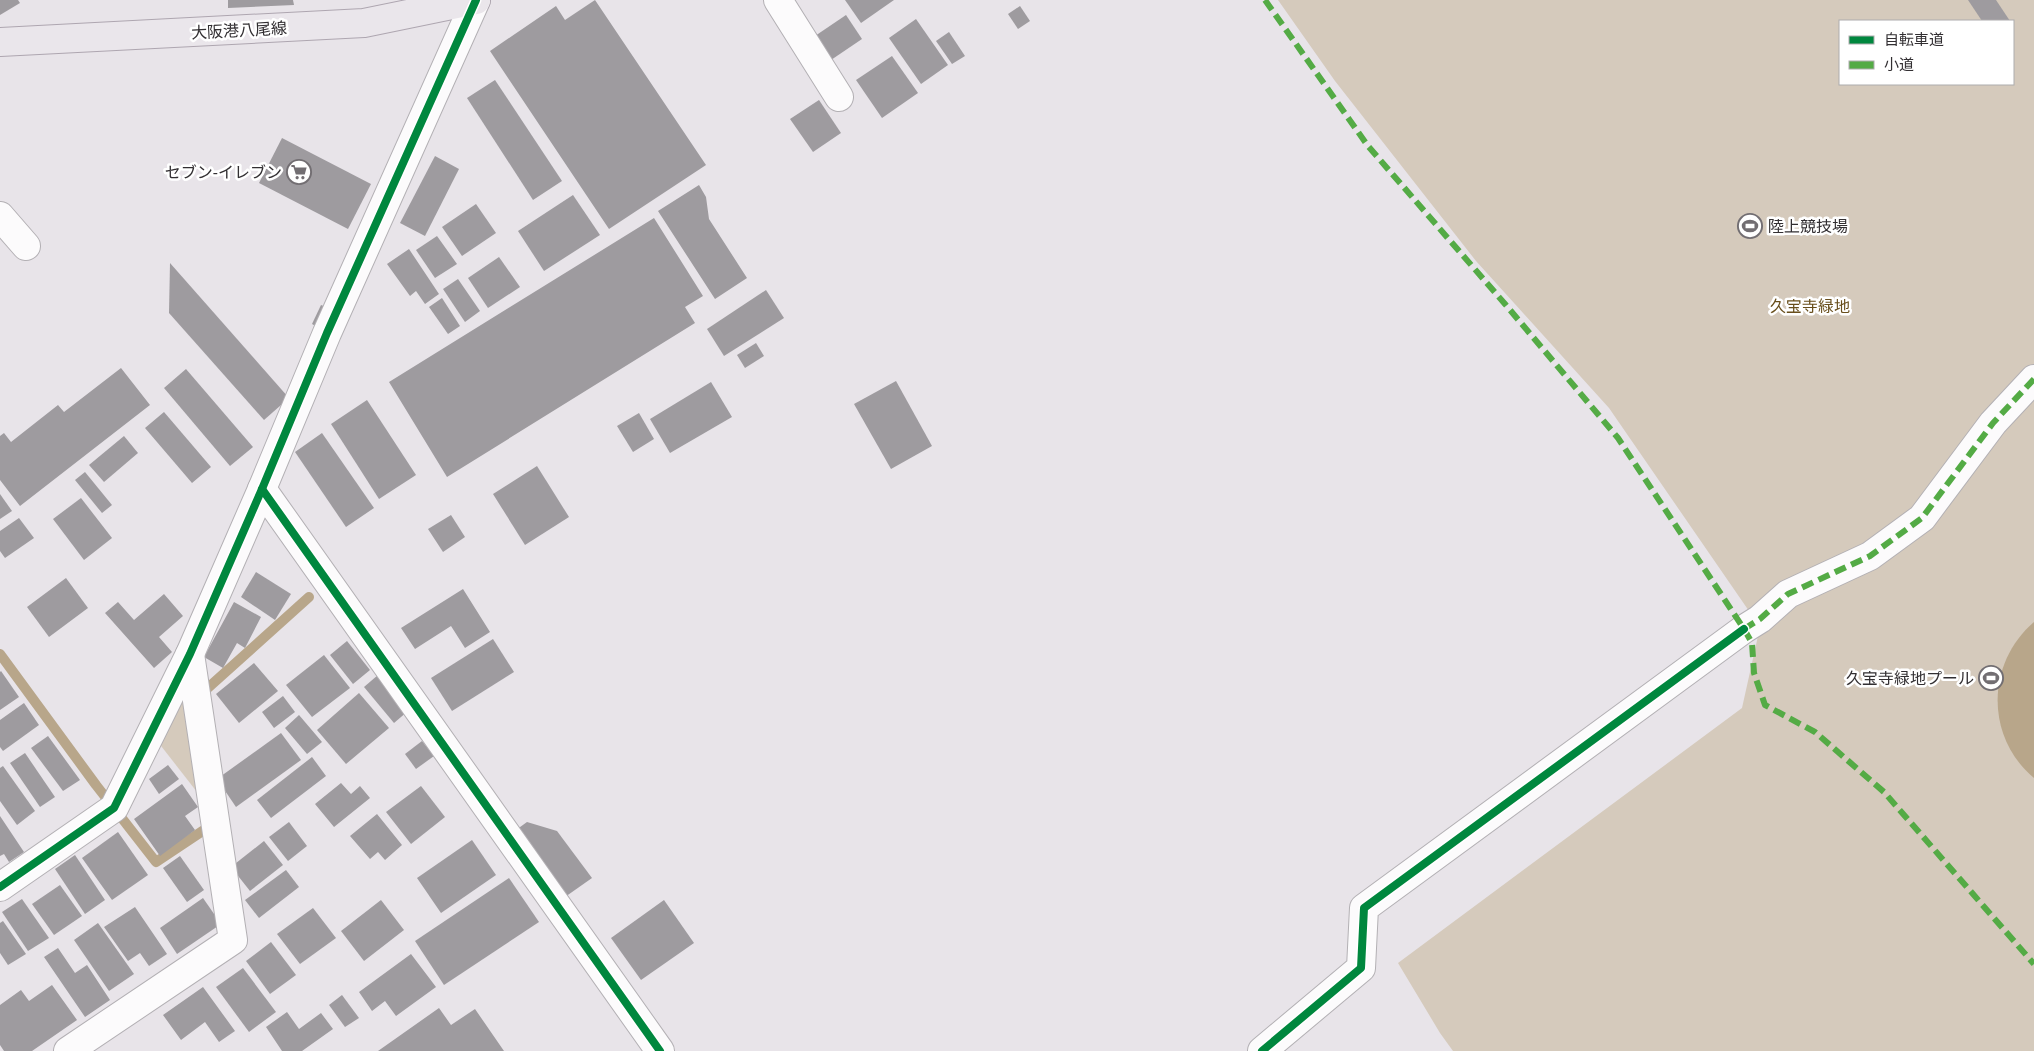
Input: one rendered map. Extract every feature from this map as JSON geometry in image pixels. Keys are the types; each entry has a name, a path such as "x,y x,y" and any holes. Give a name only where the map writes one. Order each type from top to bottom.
{"main road":[{"name":"大阪港八尾線","path":"0,42 364,23 476,0"}],"street":[{"path":"0,887 114,808 190,654 327,333 476,0"},
{"path":"778,0 839,97"},
{"path":"0,216 26,246"},
{"path":"1262,1051 1361,968 1364,908 1760,619 1788,594 1870,556 1922,518 1993,423 2034,379"},
{"path":"262,489 660,1051"},
{"path":"68,1051 232,940 190,654"}],"green space":[{"name":"久宝寺緑地","path":"1278,0 2034,0 2034,1051 1453,1051 1440,1033 1398,963 1742,708 1760,627 1609,408 1476,261 1335,81"},
{"path":"182,699 197,792 158,742"}],"shaded area":[{"path":"2034,622 2034,778 2018,761 2007,742 2000,721 1998,700 2000,679 2007,658 2018,639"}],"building":[{"path":"0,0 18,0 20,3 0,15"},
{"path":"228,0 293,0 294,5 228,8"},
{"path":"595,0 706,165 609,229 490,51 556,6 565,20"},
{"path":"845,0 894,0 861,23"},
{"path":"1968,0 1996,0 2009,20 1981,20"},
{"path":"1020,6 1030,21 1018,29 1008,14"},
{"path":"846,15 862,39 831,60 815,36"},
{"path":"916,19 948,65 921,84 889,38"},
{"path":"949,32 965,56 952,64 936,41"},
{"path":"892,56 918,93 882,118 856,80"},
{"path":"495,80 562,181 533,200 467,98"},
{"path":"819,100 841,133 813,152 790,119"},
{"path":"282,138 371,184 348,229 259,183"},
{"path":"435,156 459,169 425,236 400,223"},
{"path":"699,185 706,197 709,219 747,278 715,299 658,211"},
{"path":"573,195 600,235 544,271 518,231"},
{"path":"476,204 496,233 462,256 442,227"},
{"path":"654,218 703,296 685,307 695,323 447,477 389,382"},
{"path":"437,236 457,264 435,278 416,250"},
{"path":"409,249 439,294 425,304 416,291 410,296 387,264"},
{"path":"499,257 520,287 488,308 468,278"},
{"path":"170,263 289,398 264,420 169,313"},
{"path":"458,279 480,311 465,322 443,289"},
{"path":"766,290 784,318 724,356 707,329"},
{"path":"442,298 460,326 448,334 429,307"},
{"path":"321,305 331,309 321,329 312,324"},
{"path":"756,343 764,356 745,368 737,355"},
{"path":"121,368 150,405 20,506 0,480 0,436 4,433 11,442 58,405 64,412"},
{"path":"186,369 253,447 230,466 164,388"},
{"path":"896,381 932,446 891,469 854,404"},
{"path":"711,382 732,417 670,453 650,419"},
{"path":"367,400 416,475 379,499 331,424"},
{"path":"164,412 211,467 192,483 145,428"},
{"path":"639,413 654,439 633,452 617,426"},
{"path":"322,433 374,508 346,527 295,452"},
{"path":"124,436 138,453 104,482 89,465"},
{"path":"537,466 569,517 525,545 493,494"},
{"path":"85,472 112,505 102,513 75,480"},
{"path":"0,494 12,511 0,519"},
{"path":"81,498 112,538 84,560 53,519"},
{"path":"451,515 465,537 443,552 428,529"},
{"path":"19,518 34,538 5,558 0,551 0,531"},
{"path":"256,572 291,594 275,620 241,597"},
{"path":"66,578 88,608 49,637 27,607"},
{"path":"463,589 490,632 465,648 451,626 415,649 401,628"},
{"path":"164,594 183,616 159,637 172,652 154,668 105,613 118,602 134,620"},
{"path":"234,602 261,617 245,648 237,643 223,668 204,657"},
{"path":"493,639 514,672 452,711 431,678"},
{"path":"347,641 370,670 353,684 330,655"},
{"path":"324,655 350,688 312,717 286,685"},
{"path":"254,663 278,691 239,723 216,694"},
{"path":"0,672 19,697 0,710"},
{"path":"378,675 408,711 394,723 364,687"},
{"path":"359,693 389,728 346,764 317,730"},
{"path":"283,696 295,712 274,728 262,712"},
{"path":"24,703 39,725 3,751 0,747 0,720"},
{"path":"299,715 322,742 307,754 285,728"},
{"path":"281,733 301,760 236,807 217,779"},
{"path":"48,736 80,780 63,791 31,748"},
{"path":"422,741 434,756 416,769 405,754"},
{"path":"25,753 55,797 40,807 10,763"},
{"path":"312,757 326,776 271,818 257,800"},
{"path":"168,765 179,779 159,794 149,779"},
{"path":"3,766 35,811 17,825 0,801 0,768"},
{"path":"341,783 351,794 360,786 370,798 334,827 315,804"},
{"path":"182,784 198,807 185,816 195,830 160,856 134,819"},
{"path":"421,786 445,817 411,844 386,812"},
{"path":"377,814 402,845 385,860 378,852 370,859 350,836"},
{"path":"0,816 24,852 9,862 4,854 0,856"},
{"path":"289,822 307,846 288,861 269,837"},
{"path":"527,822 557,831 592,878 565,897 516,830"},
{"path":"118,832 148,875 112,900 82,858"},
{"path":"472,840 496,875 441,913 417,878"},
{"path":"264,841 283,865 250,891 231,867"},
{"path":"75,855 105,900 85,914 55,869"},
{"path":"180,856 204,890 187,902 163,868"},
{"path":"286,870 299,887 259,918 245,900"},
{"path":"509,878 539,922 444,985 415,941"},
{"path":"60,885 82,916 54,935 32,904"},
{"path":"203,898 221,924 177,954 160,928"},
{"path":"22,899 49,938 28,951 2,912"},
{"path":"381,900 404,930 364,961 341,931"},
{"path":"664,900 694,943 641,980 611,938"},
{"path":"135,907 167,954 149,966 140,953 128,961 104,927"},
{"path":"313,908 336,938 300,964 277,934"},
{"path":"3,921 26,954 8,965 0,953 0,923"},
{"path":"98,923 134,974 109,991 74,940"},
{"path":"271,942 296,975 270,994 246,961"},
{"path":"58,948 75,973 87,965 110,1000 85,1017 44,957"},
{"path":"411,954 436,987 396,1016 385,1001 372,1011 359,992"},
{"path":"243,968 276,1012 249,1032 216,987"},
{"path":"52,985 77,1020 32,1051 4,1051 0,1045 0,1005 21,990 29,1001"},
{"path":"203,987 235,1031 219,1042 205,1022 181,1040 163,1015"},
{"path":"342,995 359,1018 345,1027 329,1005"},
{"path":"439,1008 451,1025 475,1009 504,1051 378,1051"},
{"path":"287,1012 299,1029 321,1013 333,1029 302,1051 282,1051 266,1027"}],"waterway":[{"path":"200,695 309,597"},
{"path":"0,654 96,785 156,862 207,828 206,820"}],"marked path":[{"path":"1265,0 1368,146 1618,438 1752,643 1754,673 1765,705 1815,732 1884,792 2034,964"},
{"path":"1744,629 1760,619 1788,594 1870,556 1922,518 1993,423 2034,379"}],"cycle path":[{"path":"0,887 114,808 190,654 327,333 476,0"},
{"path":"262,489 660,1051"},
{"path":"1262,1051 1361,968 1364,908 1744,629"}],"place":[{"name":"セブン-イレブン","path":"299,172"},
{"name":"陸上競技場","path":"1750,226"},
{"name":"久宝寺緑地プール","path":"1991,678"}]}
